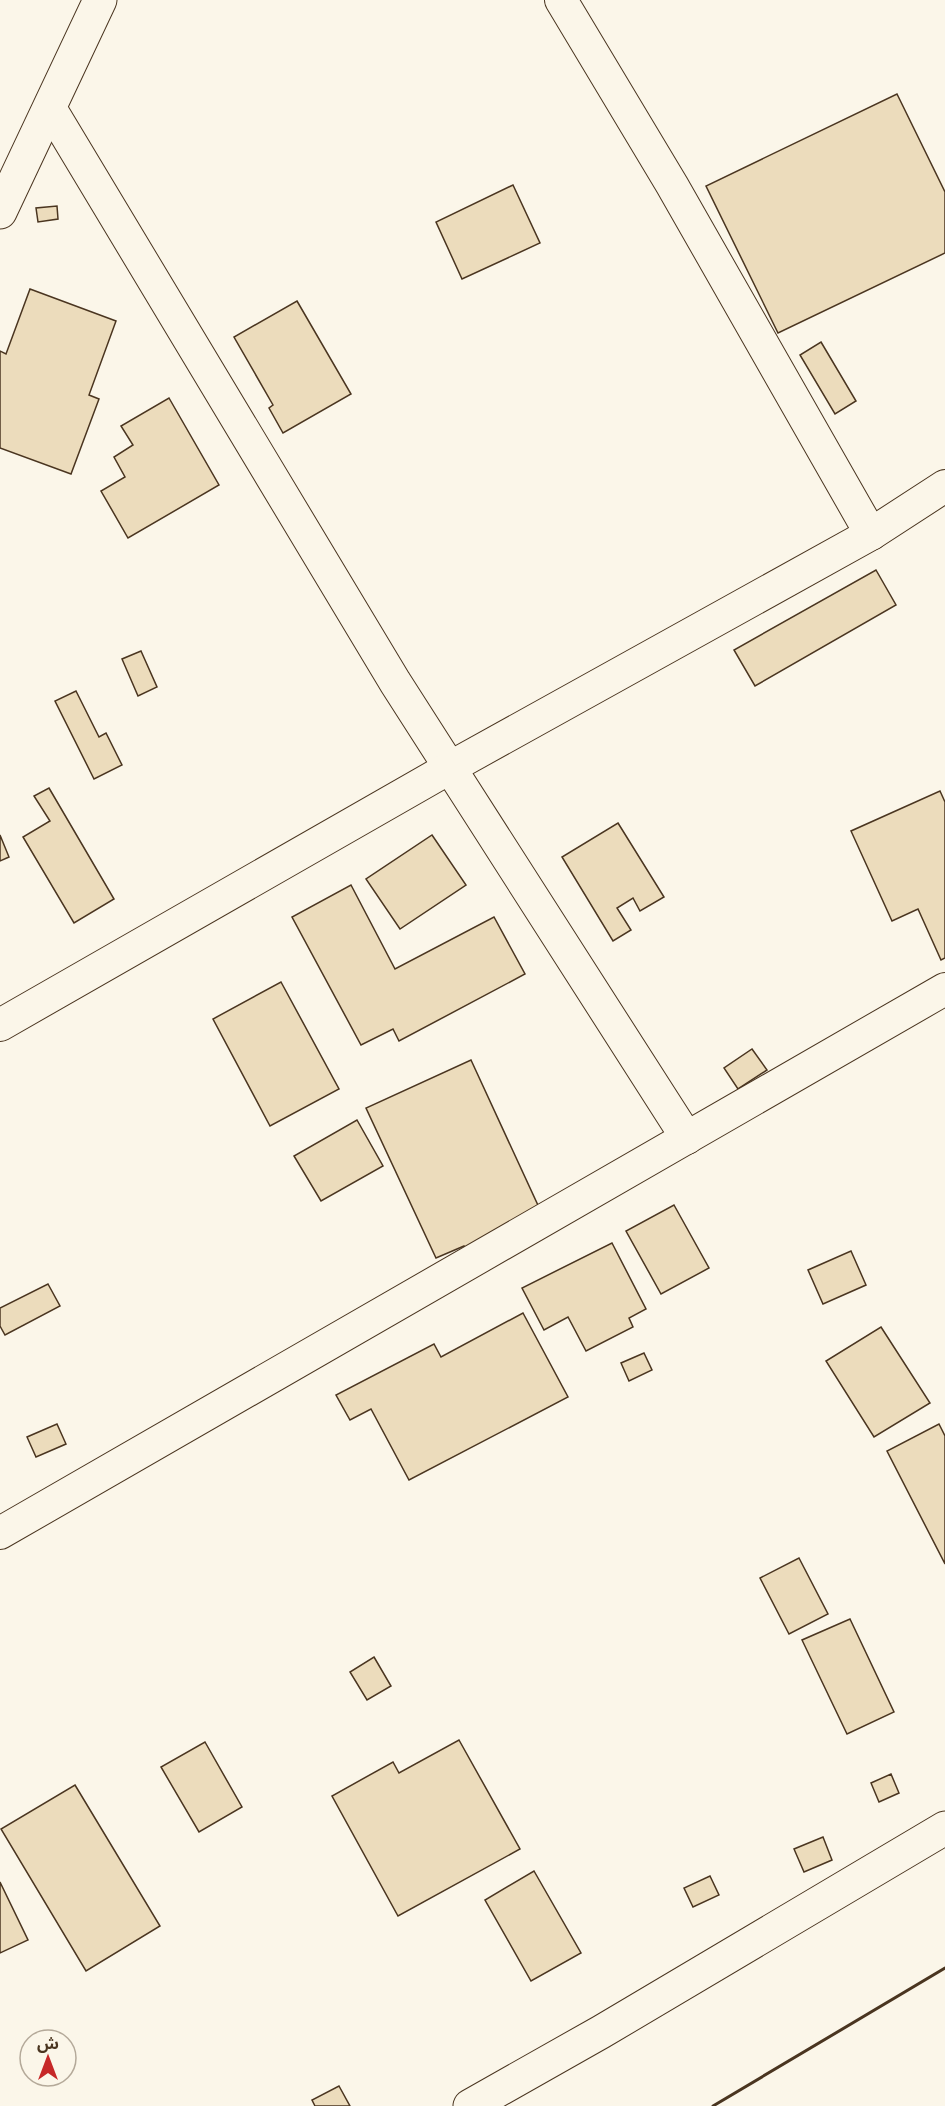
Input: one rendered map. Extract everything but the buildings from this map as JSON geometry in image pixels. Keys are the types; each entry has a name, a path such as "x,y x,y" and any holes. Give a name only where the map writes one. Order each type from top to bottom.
{"main road":[{"path":"0,212 100,0"},
{"path":"470,2106 601,2032 945,1828"}],"street":[{"path":"561,0 672,185 872,534"},
{"path":"50,108 395,682 687,1138"},
{"path":"0,1025 451,767 872,534 945,486"},
{"path":"0,1533 945,989"}],"wall":[{"path":"713,2106 945,1968"}]}
